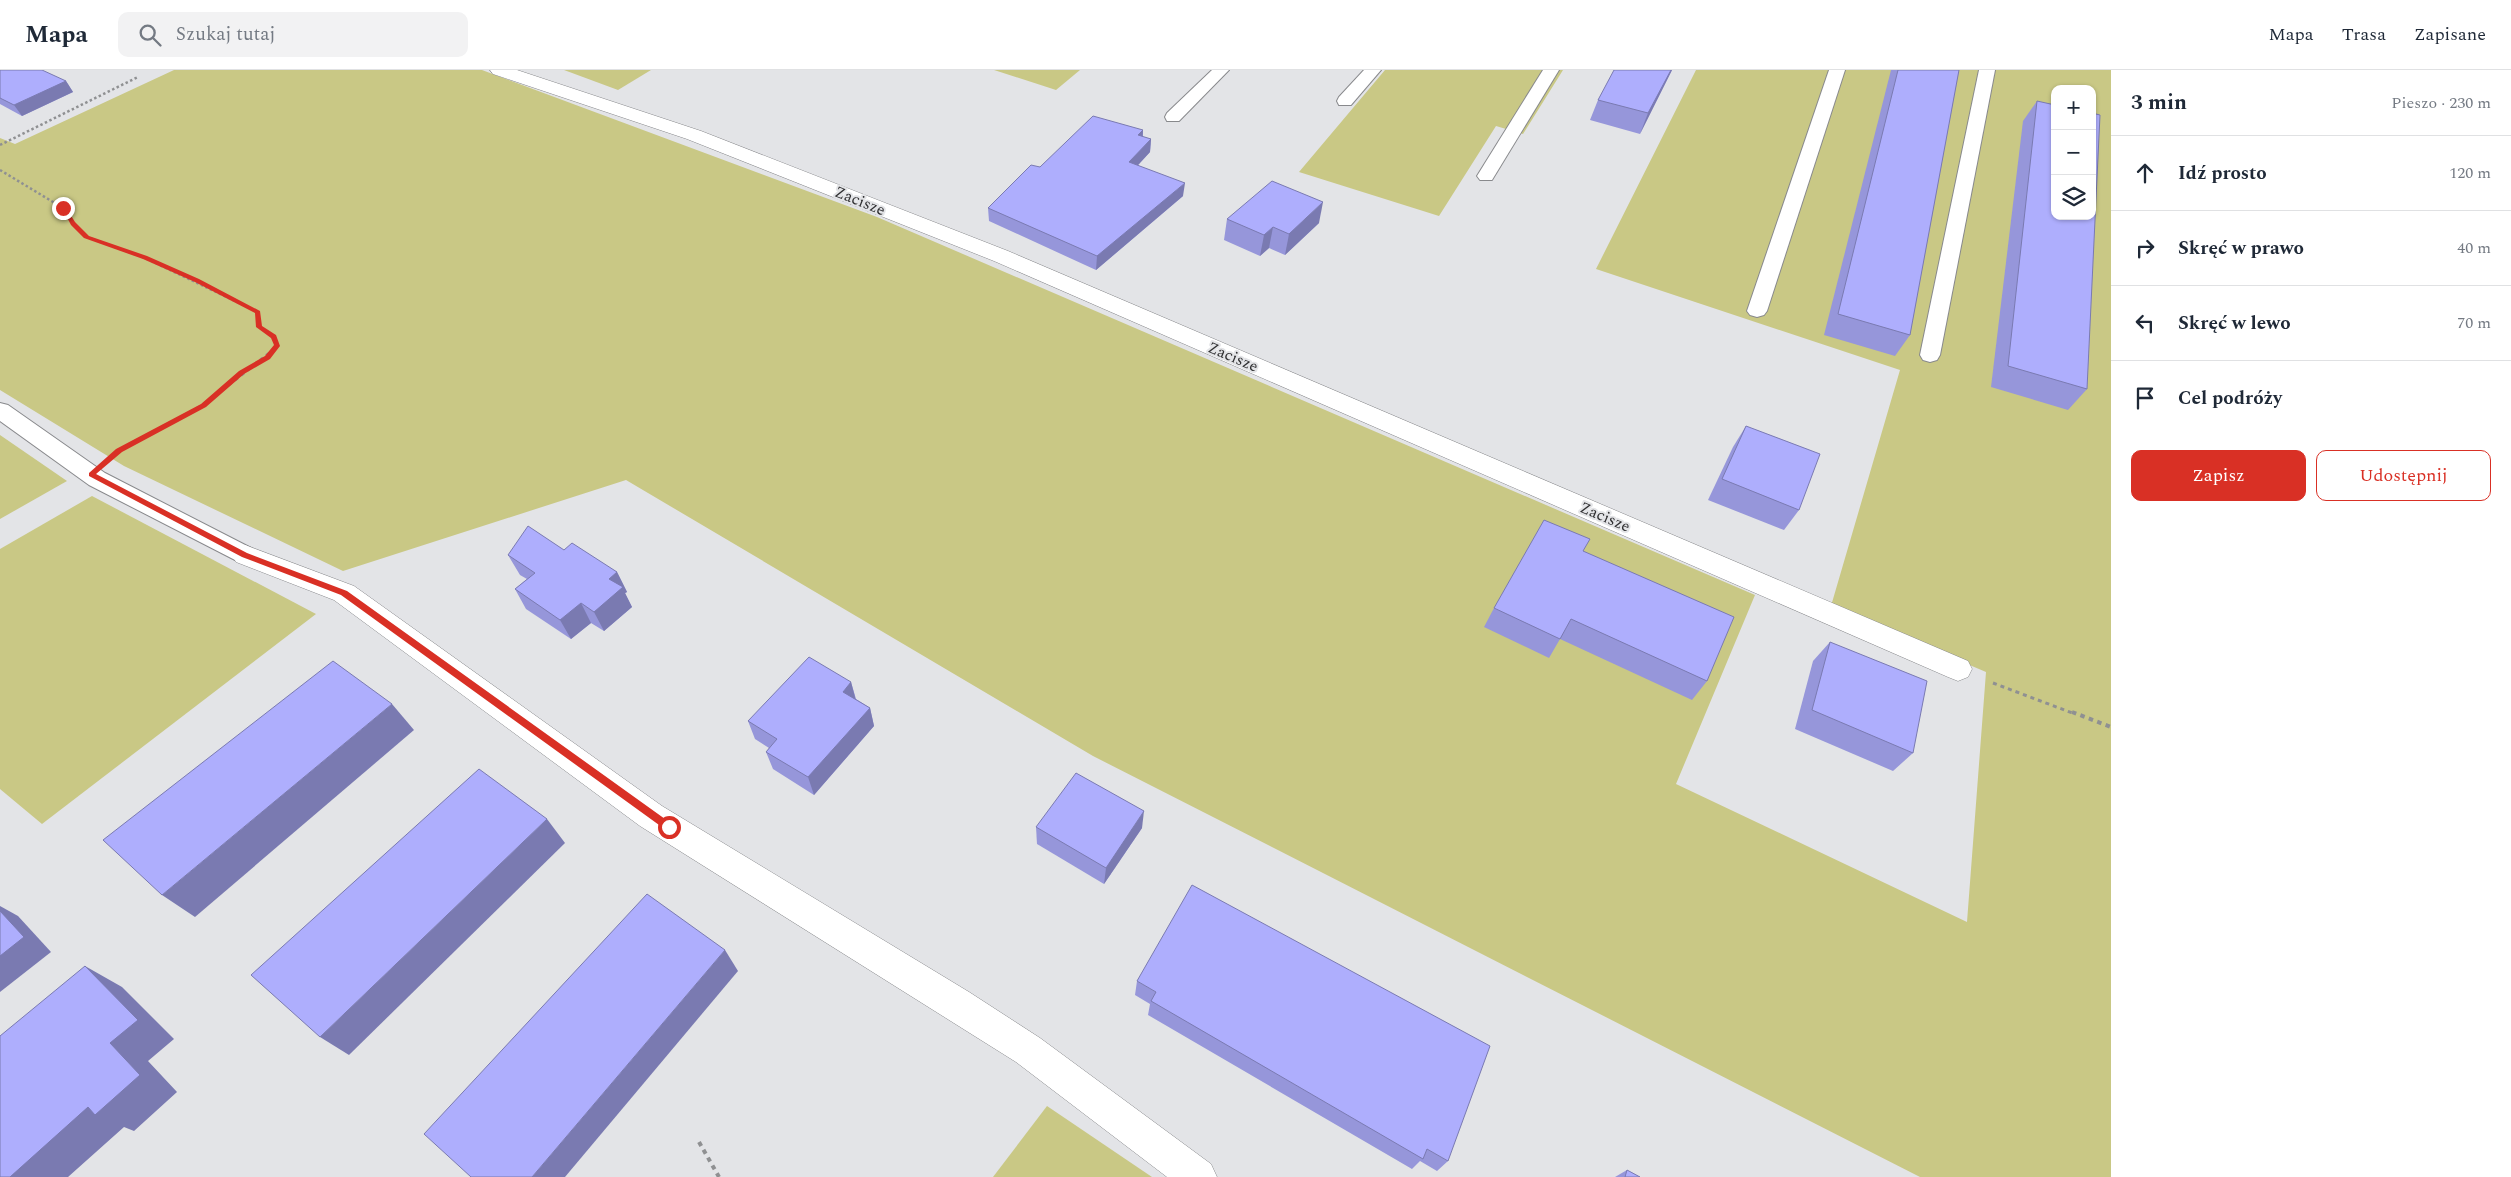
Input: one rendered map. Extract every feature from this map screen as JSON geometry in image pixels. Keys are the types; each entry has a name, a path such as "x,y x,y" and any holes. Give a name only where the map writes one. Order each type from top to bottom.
{"street":[{"name":"Zacisze","path":"499,70 694,135 1001,256 1958,670"},
{"path":"245,555 344,593 651,816 948,998 1020,1045 1198,1177"}],"lane":[{"path":"1173,117 1221,70"},
{"path":"1345,101 1373,70"},
{"path":"1486,176 1551,70"},
{"path":"1757,312 1837,70"},
{"path":"1930,355 1987,70"},
{"path":"0,410 91,474 245,555"}],"path":[{"path":"0,145 138,77"},
{"path":"0,171 63,208 73,224 86,237 145,258 197,281 258,312 259,327 274,336 277,346 268,357 242,373 203,406 119,450 91,474"},
{"path":"1958,670 2111,727"},
{"path":"699,1142 719,1177"}],"shaded area":[{"path":"174,70 482,70 877,217 1755,595 1676,784 1967,922 1986,672 1831,606 1900,370 1596,269 1696,70 2111,70 2111,1177 1920,1177 1093,756 626,480 343,571 124,466 0,390 0,138 15,144"},
{"path":"564,70 651,70 618,90"},
{"path":"994,70 1080,70 1056,90"},
{"path":"1385,70 1563,70 1523,134 1496,126 1439,216 1299,172"},
{"path":"0,435 67,481 0,519"},
{"path":"92,496 316,614 42,824 0,789 0,549"},
{"path":"1047,1106 1152,1177 993,1177"}],"building":[{"path":"0,70 42,70 66,81 14,105 0,98"},
{"path":"1614,70 1671,70 1648,113 1598,100"},
{"path":"1898,70 1959,70 1910,335 1838,314"},
{"path":"2037,101 2051,104 2051,220 2095,220 2087,389 2008,366"},
{"path":"2096,114 2100,115 2096,199"},
{"path":"1093,116 1143,130 1138,135 1151,139 1129,162 1185,183 1097,256 988,208 1031,165 1040,167"},
{"path":"1272,181 1323,202 1289,234 1273,227 1264,235 1227,219"},
{"path":"1746,426 1820,454 1799,510 1722,479"},
{"path":"1544,520 1590,539 1583,551 1734,617 1707,681 1571,619 1560,639 1494,608"},
{"path":"528,526 564,550 572,543 617,572 609,579 623,587 594,612 581,603 560,620 515,589 535,573 508,555"},
{"path":"1830,642 1927,681 1913,753 1812,710"},
{"path":"809,657 851,682 843,692 870,708 808,777 766,752 777,739 748,721"},
{"path":"333,661 392,704 162,895 103,840"},
{"path":"479,769 547,819 320,1037 251,975"},
{"path":"1076,773 1144,811 1106,868 1036,827"},
{"path":"1192,885 1490,1046 1448,1161 1427,1149 1423,1159 1151,1001 1156,992 1137,981"},
{"path":"647,894 725,950 532,1177 471,1177 424,1134"},
{"path":"0,911 24,937 0,956"},
{"path":"85,966 138,1020 110,1043 140,1075 95,1115 88,1107 10,1177 0,1177 0,1036"},
{"path":"1627,1170 1640,1177 1625,1177"}],"route":[{"path":"63,208 73,224 86,237 145,258 197,281 258,312 259,327 274,336 277,346 268,357 242,373 203,406 119,450 91,474 97,479 245,555 344,593 651,816 669,827"}]}
